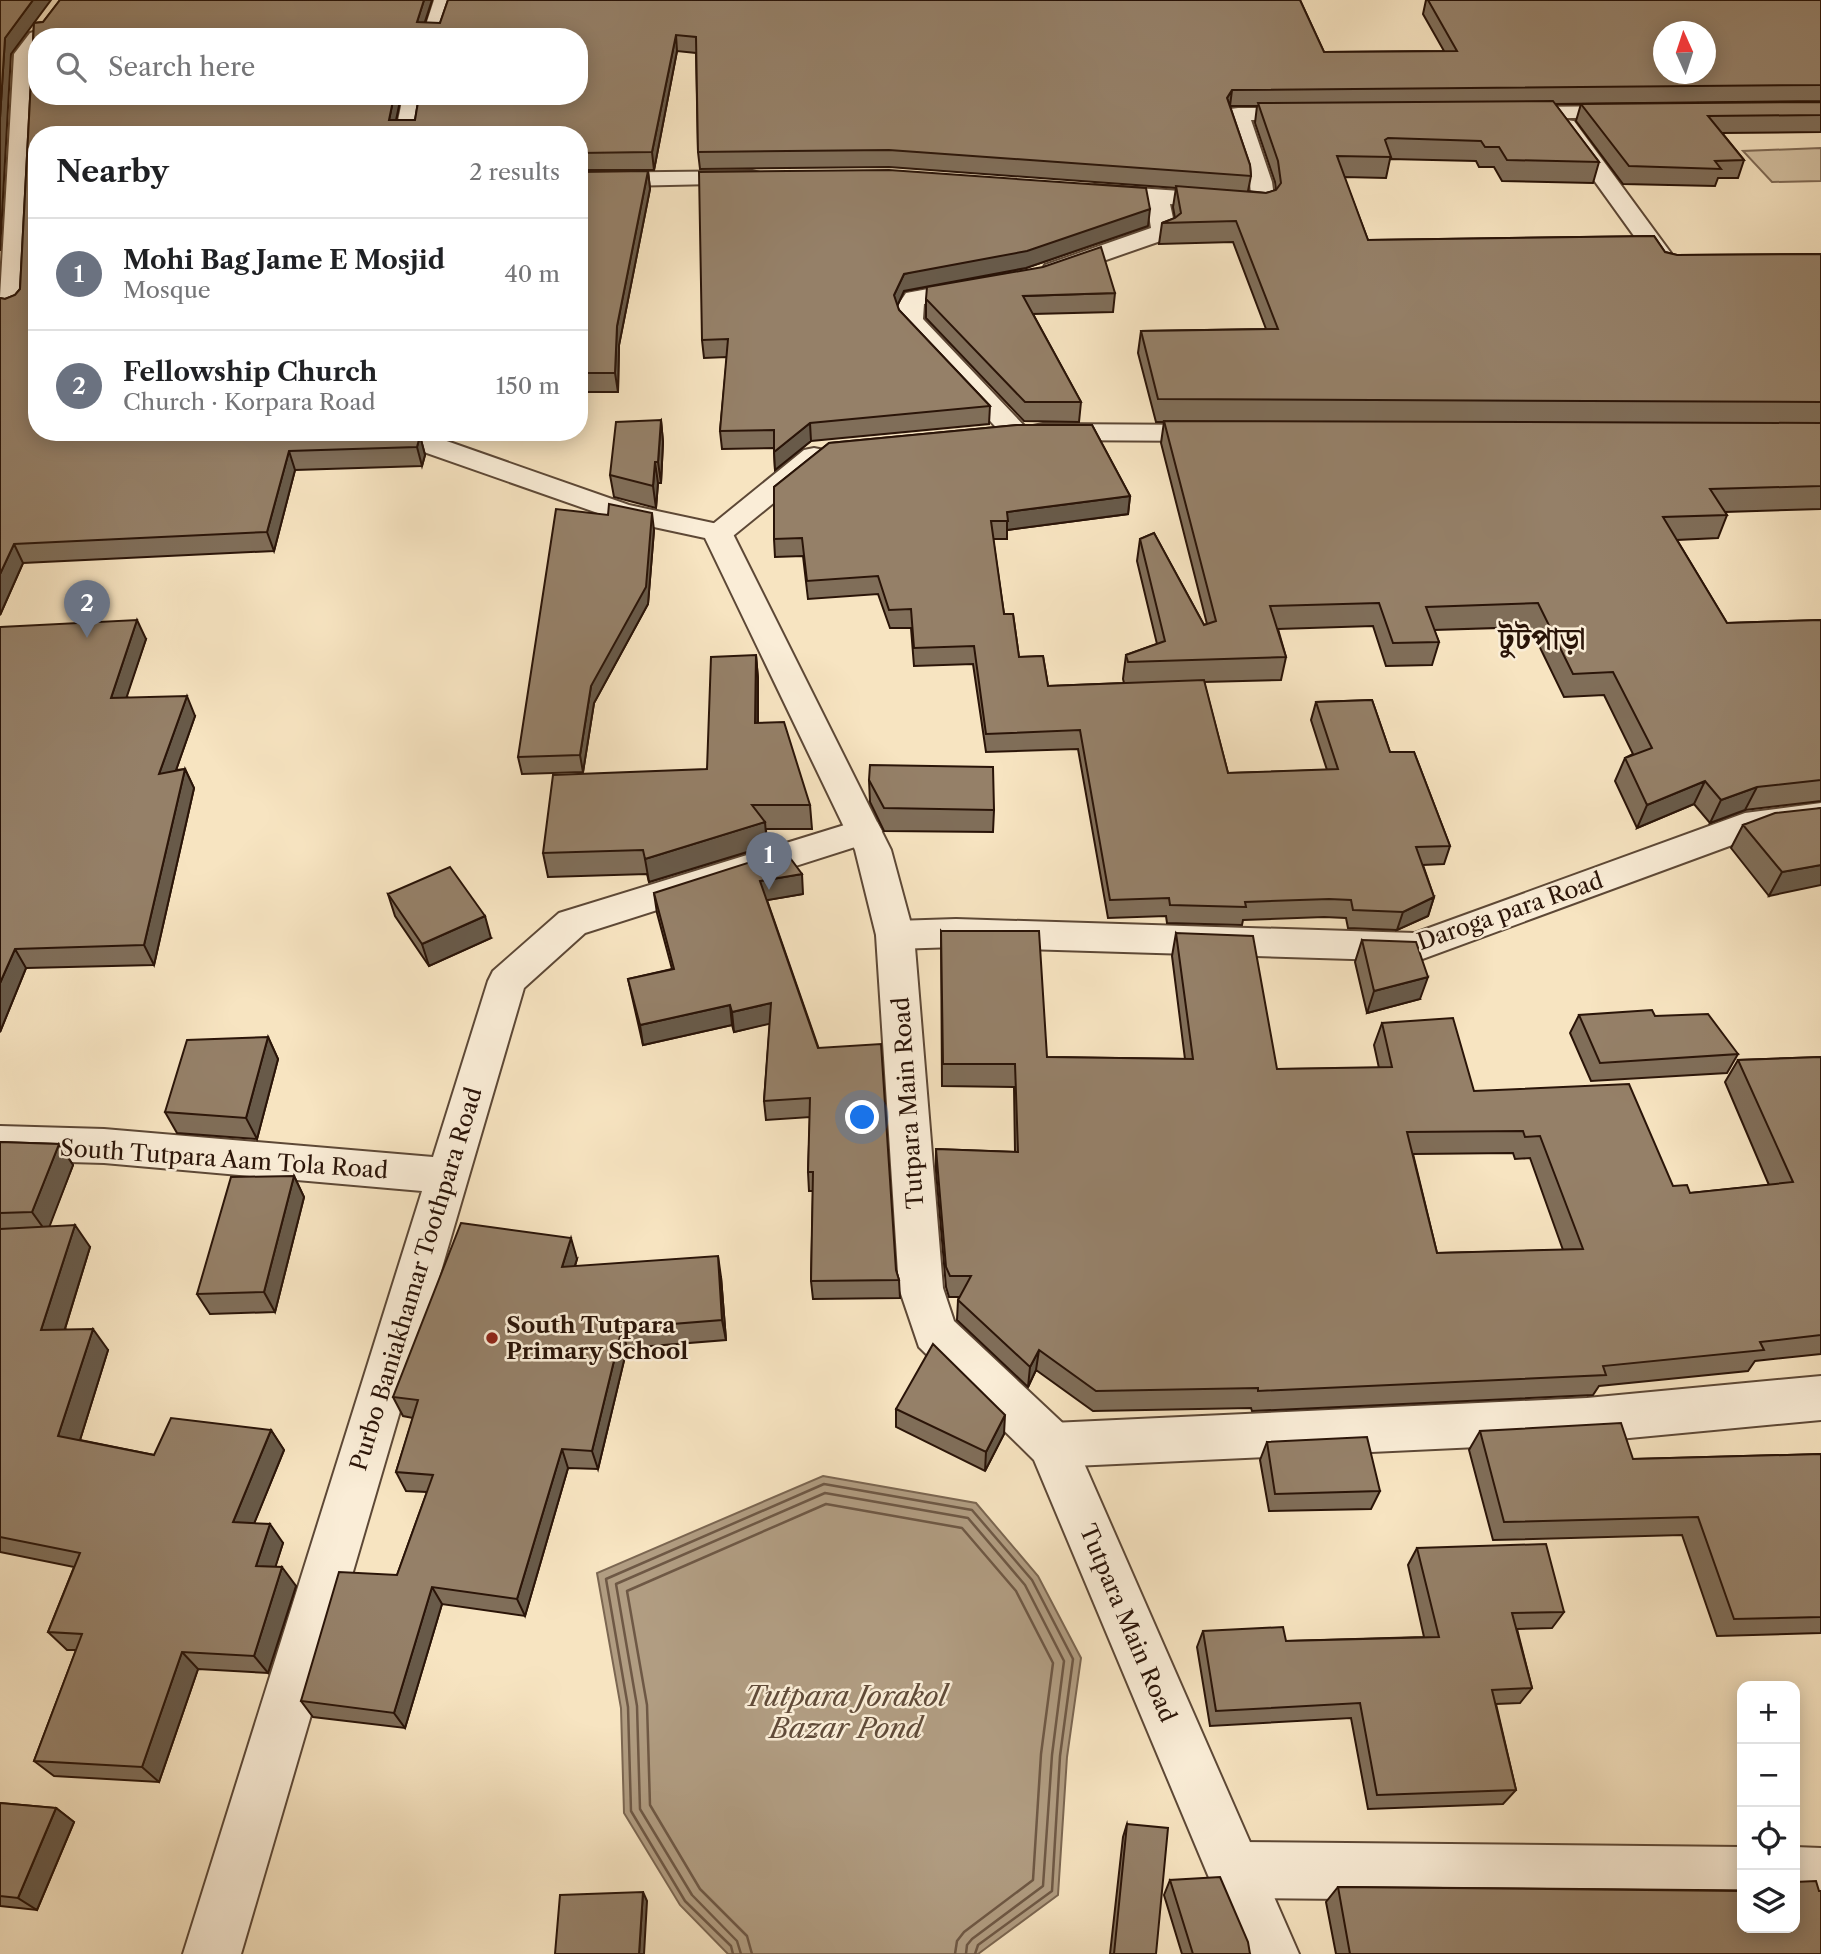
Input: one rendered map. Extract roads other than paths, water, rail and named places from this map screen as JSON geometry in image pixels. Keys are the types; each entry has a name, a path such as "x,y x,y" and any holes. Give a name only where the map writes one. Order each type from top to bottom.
{"street":[{"path":"435,28 444,0"},
{"path":"44,28 51,18"},
{"path":"16,307 24,54 28,49"},
{"path":"408,126 412,105"},
{"path":"1487,113 1654,112"},
{"path":"1556,113 1669,267 1711,267"},
{"path":"1077,191 1264,204 1261,182 1238,114 1335,114"},
{"path":"588,180 777,178"},
{"path":"1032,278 1164,232 1157,197"},
{"path":"1006,282 915,298 909,308 910,321 1016,432"},
{"path":"988,435 1016,432 1238,433"},
{"path":"420,441 622,512 718,534 821,450 835,449"},
{"name":"Tutpara Main Road","path":"718,534 873,850 895,935 921,1288 935,1333 1052,1445 1270,1954"},
{"name":"Daroga para Road","path":"895,935 956,933 1418,947 1758,822 1821,815"},
{"name":"Purbo Baniakhamar Toothpara Road","path":"212,1954 507,981 572,923 864,831"},
{"name":"South Tutpara Aam Tola Road","path":"0,1143 104,1146 447,1176"},
{"path":"1052,1445 1587,1419 1821,1398"},
{"path":"1236,1870 1737,1875"},
{"path":"1800,1875 1821,1876"}],"water":[{"name":"Tutpara Jorakol Bazar Pond","path":"823,1476 976,1503 1038,1576 1081,1658 1067,1757 1058,1895 978,1954 728,1954 680,1905 624,1813 621,1708 597,1573"}],"place":[{"name":"Fellowship Church","path":"87,638"},
{"name":"Mohi Bag Jame E Mosjid","path":"769,890"},
{"name":"South Tutpara Primary School","path":"492,1338"}],"district":[{"name":"টুটপাড়া","path":"1542,639"}]}
